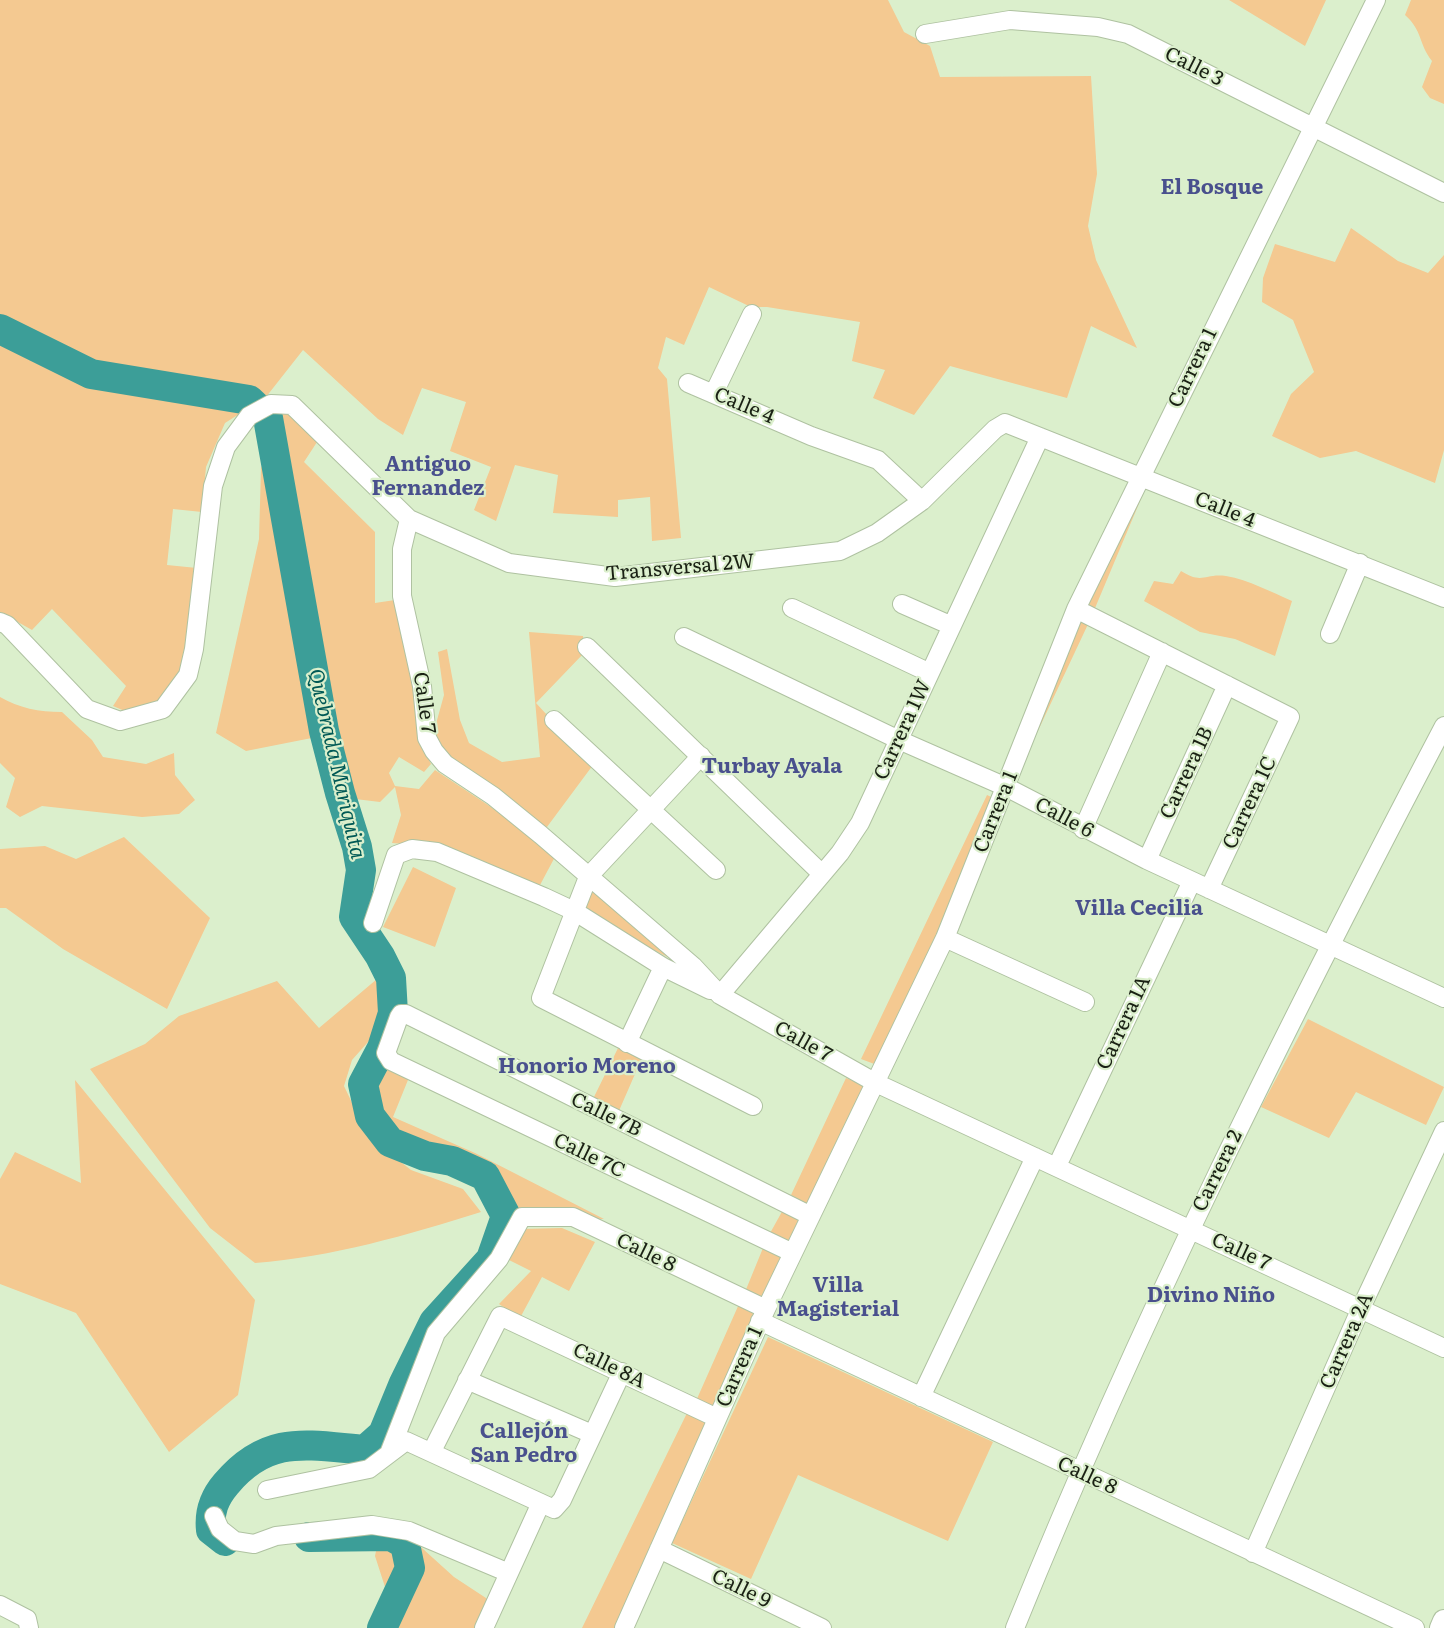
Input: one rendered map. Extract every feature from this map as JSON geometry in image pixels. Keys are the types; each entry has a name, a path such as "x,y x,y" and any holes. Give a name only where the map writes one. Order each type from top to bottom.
{"street":[{"name":"Carrera 1","path":"624,1628 763,1315 945,938 1076,609 1139,476 1376,0"},
{"name":"Calle 3","path":"925,34 1010,20 1098,27 1128,34 1444,193"},
{"path":"714,393 752,314"},
{"name":"Calle 4","path":"688,383 811,436 878,460 922,501"},
{"name":"Transversal 2W","path":"0,622 7,625 87,710 120,722 163,709 188,675 194,650 213,486 226,447 249,416 271,404 292,405 409,519 509,563 615,577 840,551 877,533 922,501 995,429 1005,423"},
{"name":"Calle 4","path":"1005,423 1444,598"},
{"name":"Carrera 1W","path":"720,995 822,874 860,823 1040,437"},
{"name":"Calle 7","path":"409,519 402,549 402,596 422,686 427,738 445,764 493,796 693,966 720,995 876,1083 1444,1348"},
{"path":"1330,634 1360,563"},
{"path":"902,604 952,626"},
{"path":"792,608 930,673"},
{"path":"1076,609 1227,685"},
{"name":"Calle 6","path":"684,637 899,740 1006,787 1083,829 1328,946 1444,998"},
{"path":"587,647 822,874"},
{"path":"1083,829 1162,652"},
{"name":"Carrera 1C","path":"1209,889 1290,717 1227,685"},
{"name":"Carrera 1B","path":"1147,860 1227,685"},
{"path":"554,720 716,870"},
{"name":"Carrera 2","path":"1015,1628 1078,1472 1190,1228 1328,946 1444,726"},
{"path":"701,756 588,877 541,998 753,1106"},
{"path":"373,923 396,855 412,849 437,852 573,911 663,967 720,995"},
{"name":"Carrera 1A","path":"1057,1166 1192,881"},
{"path":"945,938 1085,1002"},
{"path":"627,1043 663,967"},
{"name":"Calle 7C","path":"401,1014 387,1057 793,1254"},
{"name":"Calle 7B","path":"401,1014 811,1216"},
{"name":"Carrera 2A","path":"1253,1553 1361,1308 1444,1131"},
{"path":"921,1396 1035,1156"},
{"name":"Calle 8","path":"390,1451 436,1334 499,1259 522,1216 573,1217 921,1396 1078,1472 1415,1628"},
{"name":"Calle 8A","path":"467,1380 500,1316 717,1418"},
{"path":"267,1490 369,1469 406,1441 432,1451 540,1505 554,1509 562,1500 622,1372"},
{"path":"432,1451 467,1380 592,1434"},
{"path":"484,1628 540,1505"},
{"path":"214,1516 220,1529 235,1541 254,1544 276,1536 372,1525 409,1531 509,1573"},
{"name":"Calle 9","path":"659,1549 822,1628"},
{"path":"0,1605 27,1619 28,1628"},
{"path":"1441,1628 1444,1621"}],"shaded area":[{"path":"0,0 888,0 904,32 930,46 940,77 1091,76 1097,174 1088,226 1096,260 1137,348 1091,326 1067,398 950,366 914,415 873,398 885,370 852,361 860,322 767,307 751,307 709,287 684,345 666,337 658,368 667,379 681,538 652,541 650,497 618,500 618,517 553,513 558,475 515,465 496,521 474,510 491,467 450,451 466,402 422,388 403,435 378,419 303,350 266,397 225,423 206,467 202,512 173,509 167,565 197,568 190,601 183,677 164,700 127,712 113,706 126,686 52,609 32,630 0,612"},
{"path":"1229,0 1326,0 1305,46"},
{"path":"1411,0 1444,0 1444,104 1430,98 1422,87 1432,61 1415,26 1405,15"},
{"path":"1351,228 1398,261 1428,273 1444,255 1444,450 1435,483 1356,451 1320,458 1272,436 1291,394 1314,372 1293,320 1262,302 1263,278 1275,244 1335,262"},
{"path":"273,410 291,411 319,439 304,462 375,532 375,603 395,600 418,684 417,736 431,764 424,772 399,757 389,773 395,786 419,789 435,770 488,805 556,855 540,885 443,847 392,843 401,815 395,787 380,802 347,798 332,734 246,751 216,733 259,539 261,468 269,447 255,423"},
{"path":"1132,491 1143,494 1090,620 1012,786"},
{"path":"1181,571 1199,578 1219,575 1243,580 1292,601 1275,656 1235,639 1200,632 1144,601 1154,581 1173,584"},
{"path":"529,632 583,636 584,653 536,703 593,765 544,831 445,753 434,731 444,695 438,652 447,649 460,720 469,743 502,762 540,757"},
{"path":"0,697 30,709 62,712 92,740 103,757 146,764 174,753 175,775 195,800 179,814 142,817 42,806 20,817 6,807 15,778 0,763"},
{"path":"987,795 1002,802 877,1065 861,1059"},
{"path":"124,837 210,918 167,1009 63,949 6,908 0,908 0,849 45,846 76,859"},
{"path":"413,867 456,888 435,947 383,927"},
{"path":"591,886 691,969 584,914"},
{"path":"377,979 383,1000 376,1033 352,1060 344,1086 368,1136 411,1170 463,1189 481,1212 398,1237 341,1250 255,1263 210,1228 90,1069 145,1044 179,1016 277,981 319,1028"},
{"path":"1308,1019 1444,1087 1426,1125 1356,1092 1329,1138 1261,1107"},
{"path":"619,1046 642,1058 618,1113 592,1101"},
{"path":"385,1059 410,1075 393,1117 475,1153 604,1219 522,1217 503,1187 483,1169 459,1158 410,1144 392,1134 378,1115 368,1085"},
{"path":"846,1078 866,1086 810,1205 791,1195"},
{"path":"75,1080 255,1300 238,1395 169,1452 76,1313 0,1284 0,1179 15,1152 81,1183"},
{"path":"784,1208 800,1215 788,1244 769,1235"},
{"path":"562,1228 595,1242 569,1291 542,1277 520,1318 499,1304 531,1271 509,1260 521,1229"},
{"path":"763,1248 781,1256 762,1299 745,1292"},
{"path":"739,1304 757,1312 715,1407 696,1401"},
{"path":"768,1337 993,1442 948,1541 798,1475 751,1579 672,1543"},
{"path":"687,1413 710,1423 617,1628 582,1628"},
{"path":"380,1531 412,1539 454,1577 489,1600 482,1628 367,1628 386,1590 375,1556"}],"waterway":[{"name":"Quebrada Mariquita","path":"0,329 91,374 249,400 268,418 324,731 357,847 361,870 354,917 380,956 391,978 393,1013 382,1048 363,1084 370,1116 390,1142 425,1156 452,1161 485,1176 506,1216 491,1259 434,1322 404,1383 383,1434 365,1450 307,1445 290,1446 257,1457 226,1484 213,1506 211,1530 225,1541"},
{"name":"Quebrada Mariquita","path":"309,1537 391,1536 405,1544 410,1568 382,1628"}],"district":[{"name":"El Bosque","path":"1212,188"},
{"name":"Antiguo Fernandez","path":"428,477"},
{"name":"Turbay Ayala","path":"772,767"},
{"name":"Villa Cecilia","path":"1139,909"},
{"name":"Honorio Moreno","path":"587,1067"},
{"name":"Divino Niño","path":"1211,1296"},
{"name":"Villa Magisterial","path":"838,1298"},
{"name":"Callejón San Pedro","path":"524,1444"}]}
